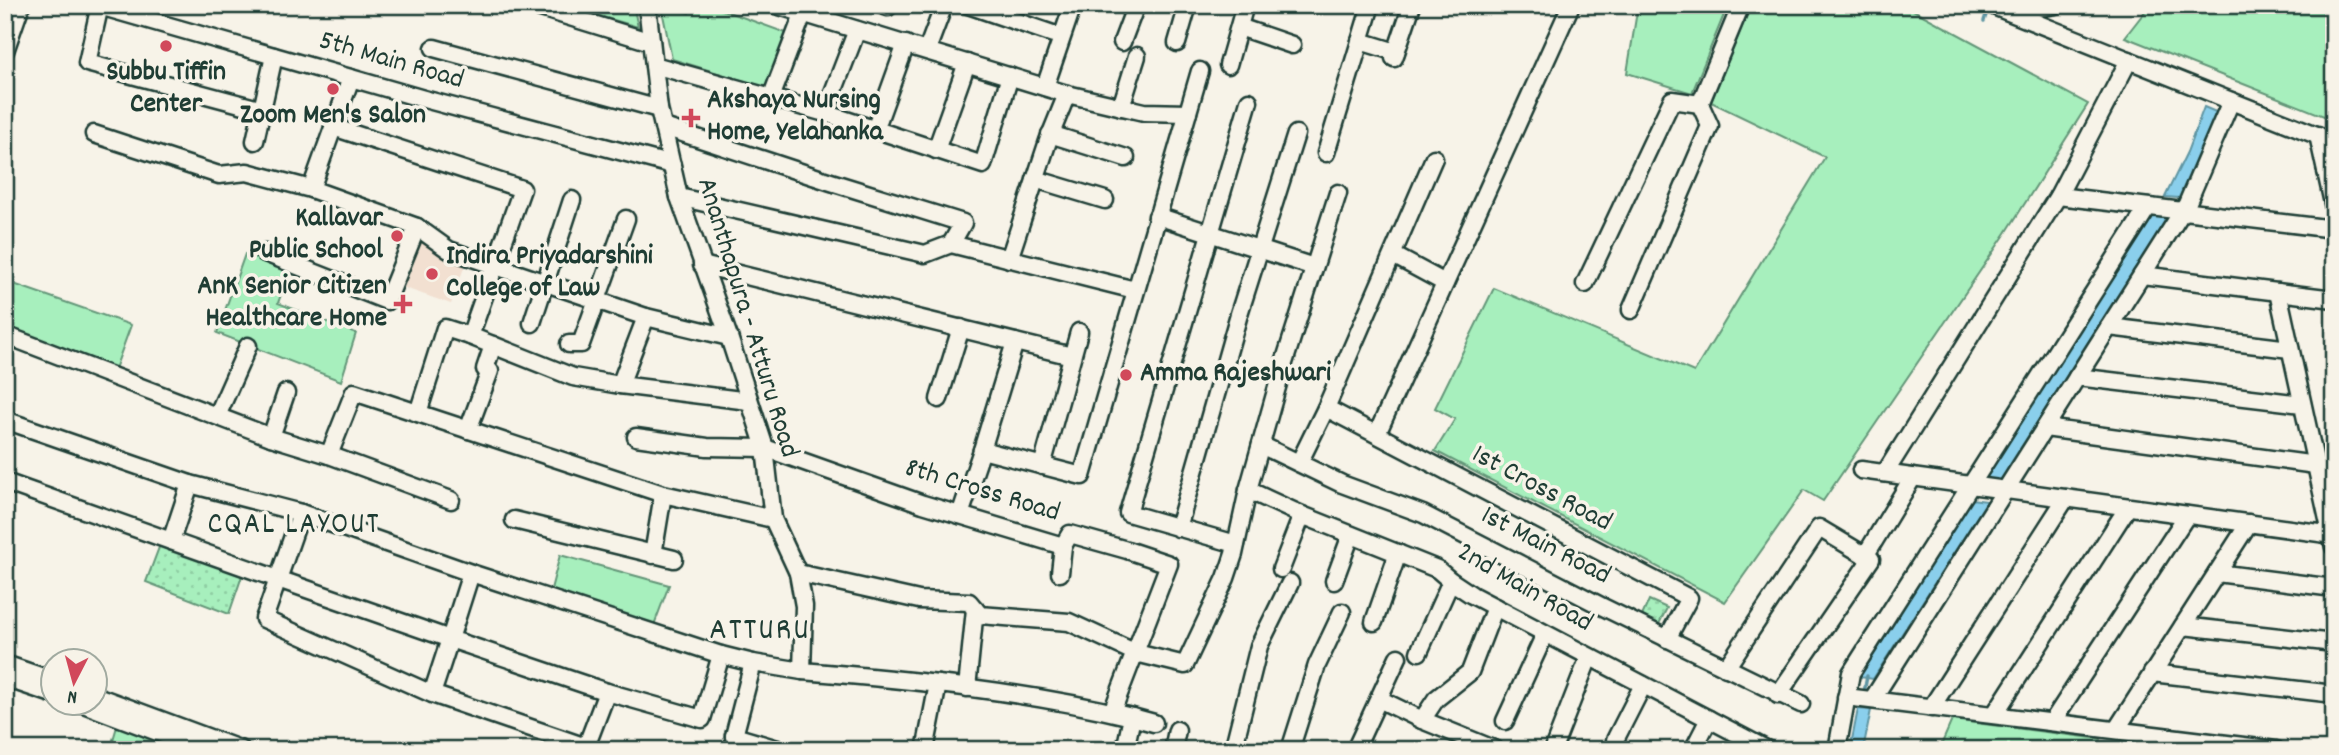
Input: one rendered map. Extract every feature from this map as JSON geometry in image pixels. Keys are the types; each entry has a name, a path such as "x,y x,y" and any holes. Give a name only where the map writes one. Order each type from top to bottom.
{"street":[{"path":"5,51 21,5"},
{"path":"531,5 651,42"},
{"name":"Ananthapura - Atturu Road","path":"647,5 659,109 679,197 765,448 773,519 798,573 804,606 802,671"},
{"path":"776,5 1067,93 1144,113 1188,113"},
{"path":"882,5 888,5"},
{"path":"928,50 944,5"},
{"path":"968,5 1052,34"},
{"path":"1045,87 1073,5"},
{"path":"1122,42 1135,5"},
{"path":"1177,43 1188,5"},
{"path":"1228,65 1245,5"},
{"path":"1326,153 1371,5"},
{"path":"1360,41 1395,55 1412,5"},
{"path":"1377,434 1571,5"},
{"path":"1631,310 1710,126 1700,104 1741,5"},
{"path":"1994,6 2029,9 2055,5"},
{"path":"99,6 87,63 263,110"},
{"name":"5th Main Road","path":"99,6 555,135 672,164"},
{"path":"1994,6 2334,142"},
{"path":"771,98 803,13"},
{"path":"1239,27 1292,45"},
{"path":"825,113 857,30"},
{"path":"875,130 906,44"},
{"path":"434,48 659,109"},
{"path":"255,141 274,56"},
{"path":"1121,107 1137,57"},
{"path":"1885,473 2058,196 2129,60"},
{"path":"936,150 967,63"},
{"path":"654,65 825,113 983,165 1010,76"},
{"path":"982,450 1082,476 1200,71"},
{"path":"311,189 351,78"},
{"path":"1009,259 1050,134 1067,93"},
{"path":"1585,284 1672,100 1700,104"},
{"path":"1838,750 1851,673 1974,486 2165,209 2231,101"},
{"path":"1236,544 1128,513 1249,102"},
{"path":"333,127 522,189 470,336"},
{"path":"664,127 963,223 951,244"},
{"path":"94,134 219,175 247,172 311,189 417,227 449,250 646,317 729,337"},
{"path":"1050,134 1126,158"},
{"path":"1178,528 1259,250 1296,134"},
{"path":"2318,135 2334,208"},
{"path":"1299,463 1326,408 1434,158"},
{"path":"1035,178 1105,200"},
{"path":"798,573 919,600 969,602 980,615 1069,622 1136,653 1185,665 1226,578 1261,445 1338,193"},
{"path":"2058,196 2334,229"},
{"path":"679,197 925,254 951,244 1135,290"},
{"path":"531,323 572,200"},
{"path":"1872,700 2000,489 2045,428 2142,275 2165,209"},
{"path":"1157,216 1314,267"},
{"path":"569,344 581,344 626,219"},
{"path":"265,253 387,301 417,227"},
{"path":"1392,255 1446,283"},
{"path":"702,265 1072,356"},
{"path":"2142,275 2334,299"},
{"path":"1861,470 2249,523 2333,539 2278,292"},
{"path":"620,385 646,317"},
{"path":"2109,327 2290,349"},
{"path":"418,414 445,328 573,377 749,401"},
{"path":"939,399 961,328"},
{"path":"1042,466 1079,332"},
{"path":"5,335 271,436 329,454 452,500"},
{"path":"960,515 1015,342"},
{"path":"468,430 490,371 485,369 493,345"},
{"path":"217,416 248,346"},
{"path":"2077,377 2302,404"},
{"path":"329,454 354,392 663,494 773,519"},
{"path":"271,436 286,393"},
{"name":"1st Cross Road","path":"1326,408 1689,598 1667,639"},
{"path":"5,420 190,484 301,513 471,573 753,663 1067,702 1154,723"},
{"path":"2045,428 2316,465"},
{"name":"8th Cross Road","path":"636,437 707,446 765,448 960,515 1063,546 1070,534 1169,564 1136,653"},
{"name":"1st Main Road","path":"1261,445 1342,484 1423,514 1801,705"},
{"path":"1865,556 1913,477"},
{"path":"5,482 450,639 607,692 702,719 721,654"},
{"path":"171,541 190,484"},
{"name":"2nd Main Road","path":"1248,490 1302,515 1437,569 1451,581 1495,607 1768,750"},
{"path":"653,555 663,494"},
{"path":"1931,708 2066,498"},
{"path":"1994,715 2128,507"},
{"path":"301,513 264,619 432,694 586,747 607,692"},
{"path":"1281,569 1302,515"},
{"path":"2052,722 2187,515"},
{"path":"514,520 674,559"},
{"path":"2116,730 2249,523"},
{"path":"1726,668 1819,528 1871,559 1778,695"},
{"path":"1334,581 1351,535"},
{"path":"1060,573 1063,546"},
{"path":"1374,622 1398,553"},
{"path":"432,694 471,573"},
{"path":"2217,573 2334,588"},
{"path":"1419,652 1451,581"},
{"path":"1233,750 1259,646 1290,583"},
{"path":"1422,720 1436,699 1470,672 1495,607"},
{"path":"967,688 975,609"},
{"path":"1290,750 1317,665 1342,611"},
{"path":"2183,626 2334,643"},
{"path":"1505,721 1545,634"},
{"path":"1112,712 1136,653"},
{"path":"1355,750 1398,657"},
{"path":"1555,744 1589,657"},
{"path":"753,663 736,743 781,750"},
{"path":"5,664 38,675"},
{"path":"2152,673 2334,694"},
{"path":"5,678 38,689"},
{"path":"925,750 938,684"},
{"path":"1615,740 1643,685"},
{"path":"1846,697 2276,750"},
{"path":"1379,699 1472,745 1496,750"},
{"path":"108,700 242,750"},
{"path":"108,714 200,749"},
{"path":"1125,750 1132,717"},
{"path":"1693,750 1709,719"},
{"path":"1173,750 1177,730"}],"shaded area":[{"name":"Indira Priyadarshini College of Law","path":"417,231 466,262 451,304 399,286"}],"green space":[{"path":"561,5 633,5 638,27"},
{"path":"661,5 689,13 691,5 709,5 789,34 770,89 672,59"},
{"path":"1638,5 1728,5 1692,93 1627,73"},
{"path":"1751,5 1904,5 2088,104 2006,233 1823,501 1804,490 1725,602 1435,451 1455,419 1435,408 1494,288 1694,372 1825,157 1711,102"},
{"path":"2150,5 2334,5 2334,120 2125,37"},
{"path":"245,254 290,270 278,303 356,333 341,381 217,333"},
{"path":"5,281 131,325 115,369 5,329"},
{"path":"161,542 243,573 229,614 146,582"},
{"path":"560,555 669,585 654,625 550,593"},
{"path":"1649,600 1667,608 1659,624 1642,616"},
{"path":"1952,720 2101,739 2098,750 1939,750"},
{"path":"118,723 165,740 162,750 110,750"},
{"path":"2121,741 2195,750 2118,750"}],"water":[{"path":"2204,107 2216,112 2179,198 2165,197 2187,152"},
{"path":"2153,216 2167,218 1999,482 1984,480"},
{"path":"1971,499 1987,501 1873,679 1860,677"},
{"path":"1858,709 1871,710 1863,750 1850,750"}],"waterway":[{"path":"1984,21 1988,9"},
{"path":"1864,693 1867,676"}],"place":[{"name":"Subbu Tiffin Center","path":"166,46"},
{"name":"Zoom Men's Salon","path":"333,89"},
{"name":"Akshaya Nursing Home, Yelahanka","path":"691,118"},
{"name":"Kallavar Public School","path":"397,236"},
{"name":"Indira Priyadarshini College of Law","path":"432,274"},
{"name":"AnK Senior Citizen Healthcare Home","path":"403,304"},
{"name":"Amma Rajeshwari","path":"1126,375"}],"district":[{"name":"CQAL LAYOUT","path":"294,526"},
{"name":"ATTURU","path":"760,632"}]}
